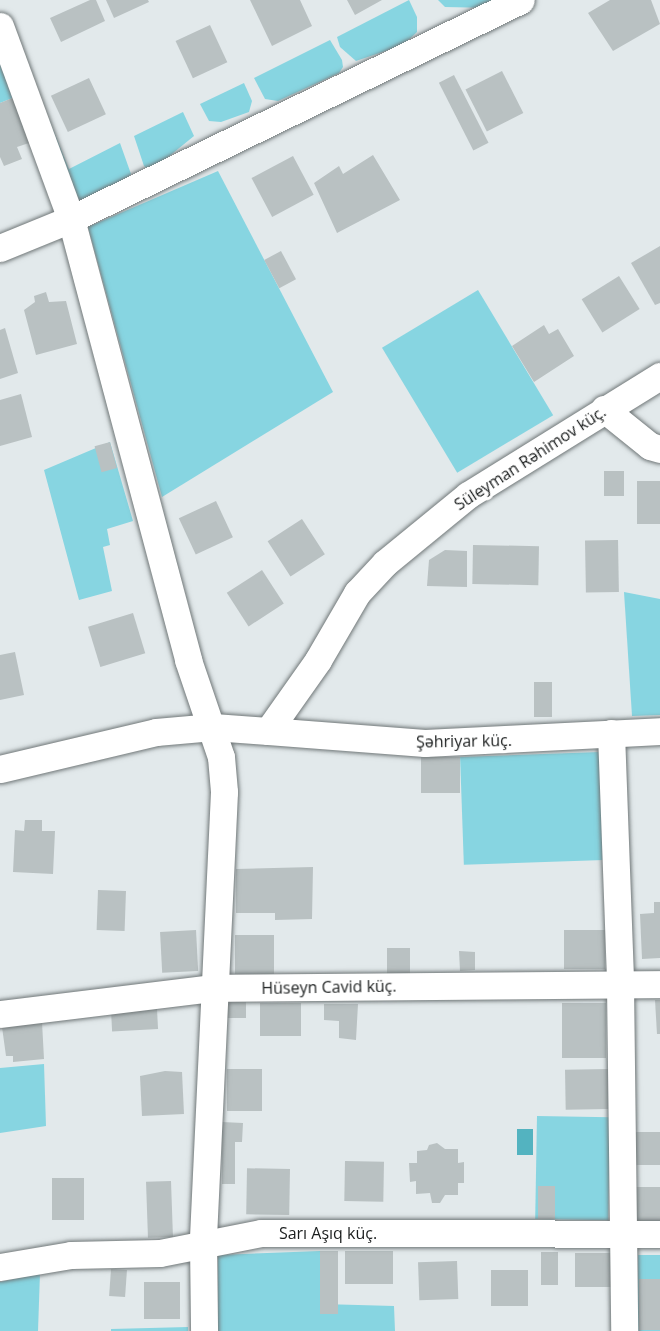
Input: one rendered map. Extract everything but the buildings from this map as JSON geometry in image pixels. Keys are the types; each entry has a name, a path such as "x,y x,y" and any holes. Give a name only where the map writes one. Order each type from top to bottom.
{"street":[{"path":"0,248 71,219 521,0"},
{"path":"0,26 71,219 188,660 213,727 221,757 224,792 212,988 203,1243 204,1331"},
{"name":"Süleyman Rəhimov küç.","path":"268,731 318,660 357,593 385,563 468,495 660,376"},
{"path":"604,409 650,446 660,449"},
{"path":"0,770 156,732 213,727 268,731"},
{"name":"Şəhriyar küç.","path":"268,731 323,738 425,743 660,731"},
{"path":"611,733 620,984 624,1331"},
{"name":"Hüseyn Cavid küç.","path":"0,1014 212,988 660,984"},
{"name":"Sarı Aşıq küç.","path":"0,1267 71,1255 160,1253 261,1233 660,1234"}],"shaded area":[{"path":"409,0 417,17 417,32 403,45 356,61 340,47 337,37"},
{"path":"438,0 507,0 491,8 445,7"},
{"path":"330,40 342,60 343,67 339,73 278,101 265,99 254,78"},
{"path":"0,60 15,97 0,103"},
{"path":"244,83 252,101 249,112 221,122 209,121 200,104"},
{"path":"183,112 194,136 151,171 144,166 134,136"},
{"path":"48,117 69,169 120,143 131,174 112,196 76,206 47,131"},
{"path":"218,171 333,392 162,497 88,227"},
{"path":"478,290 553,415 457,473 382,348"},
{"path":"110,442 133,521 107,529 110,545 103,547 112,591 79,600 44,470"},
{"path":"624,592 660,599 660,715 632,716"},
{"path":"600,752 604,860 464,865 460,757"},
{"path":"44,1064 46,1126 0,1133 0,1068"},
{"path":"537,1116 610,1117 608,1220 535,1219"},
{"path":"517,1129 533,1129 533,1155 517,1155"},
{"path":"320,1251 322,1304 394,1306 395,1331 218,1331 218,1255"},
{"path":"638,1255 660,1255 660,1331 638,1331"},
{"path":"40,1273 38,1331 0,1331 0,1282"},
{"path":"188,1327 188,1331 111,1331 111,1329"}]}
